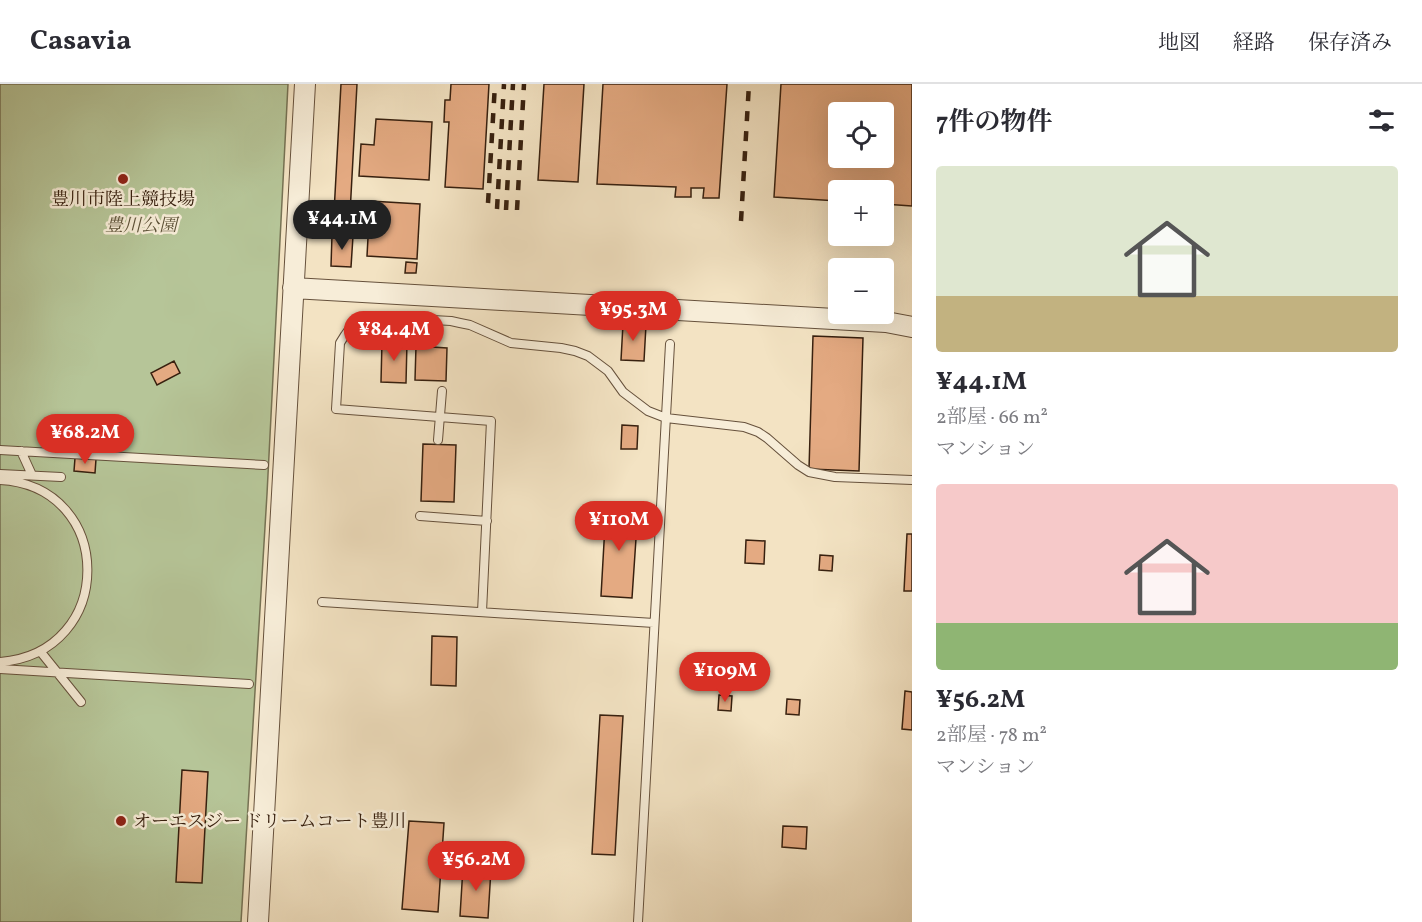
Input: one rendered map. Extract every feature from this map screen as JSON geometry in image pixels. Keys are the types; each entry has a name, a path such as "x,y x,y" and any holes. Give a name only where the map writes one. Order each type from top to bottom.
{"street":[{"path":"258,922 305,84"},
{"path":"293,288 886,322 912,327"}],"lane":[{"path":"482,612 492,421 336,409 340,343 352,325 366,319 378,317 450,321 470,325 511,343 575,351 588,356 608,371 623,392 648,411 666,418 744,427 758,432 809,472 835,477 912,480"},
{"path":"638,922 670,344"},
{"path":"438,440 442,391"},
{"path":"0,450 264,465"},
{"path":"21,451 32,476"},
{"path":"0,474 61,477"},
{"path":"0,480 25,484 40,490 65,510 75,523 84,545 88,577 80,608 62,635 40,651 20,659 0,662"},
{"path":"420,516 487,521"},
{"path":"322,602 654,623"},
{"path":"40,651 81,702"},
{"path":"0,669 249,684"}],"green space":[{"name":"豊川公園","path":"0,84 288,84 267,494 241,922 0,922"}],"building":[{"path":"341,84 357,84 349,232 333,231"},
{"path":"451,84 489,84 483,189 445,187 449,122 444,122 445,100 450,100"},
{"path":"544,84 584,84 578,182 538,180"},
{"path":"603,84 727,84 719,198 703,198 704,188 691,188 691,197 675,197 676,187 597,184"},
{"path":"781,84 912,84 912,206 894,205 894,180 828,180 828,200 774,197"},
{"path":"376,119 432,122 429,180 359,176 361,144 374,145"},
{"path":"370,201 420,204 417,259 367,256"},
{"path":"332,235 353,236 351,267 331,266"},
{"path":"406,262 417,263 416,273 405,273"},
{"path":"623,324 646,325 644,361 621,360"},
{"path":"813,336 863,338 859,471 809,469"},
{"path":"382,341 407,342 406,383 381,382"},
{"path":"416,346 447,348 446,381 415,380"},
{"path":"174,361 180,373 157,385 151,373"},
{"path":"622,425 638,426 637,449 621,449"},
{"path":"423,444 456,445 454,502 421,501"},
{"path":"75,458 96,459 95,473 74,471"},
{"path":"606,507 638,509 632,598 601,596"},
{"path":"907,534 912,534 912,591 904,591"},
{"path":"746,540 765,541 764,564 745,563"},
{"path":"820,555 833,556 832,571 819,570"},
{"path":"432,636 457,637 456,686 431,685"},
{"path":"905,691 912,692 912,730 902,729"},
{"path":"719,695 732,696 731,711 718,710"},
{"path":"787,699 800,700 799,715 786,714"},
{"path":"600,715 623,716 615,855 592,854"},
{"path":"182,770 208,772 202,883 176,882"},
{"path":"409,821 444,823 438,912 402,909"},
{"path":"783,826 807,827 806,849 782,847"},
{"path":"463,867 491,869 488,918 460,916"}],"railway":[{"path":"488,203 495,84"},
{"path":"497,209 504,84"},
{"path":"506,210 513,84"},
{"path":"517,210 524,84"},
{"path":"741,221 749,84"}],"place":[{"name":"豊川市陸上競技場","path":"123,179"},
{"name":"オーエスジー ドリームコート豊川","path":"121,821"}]}
